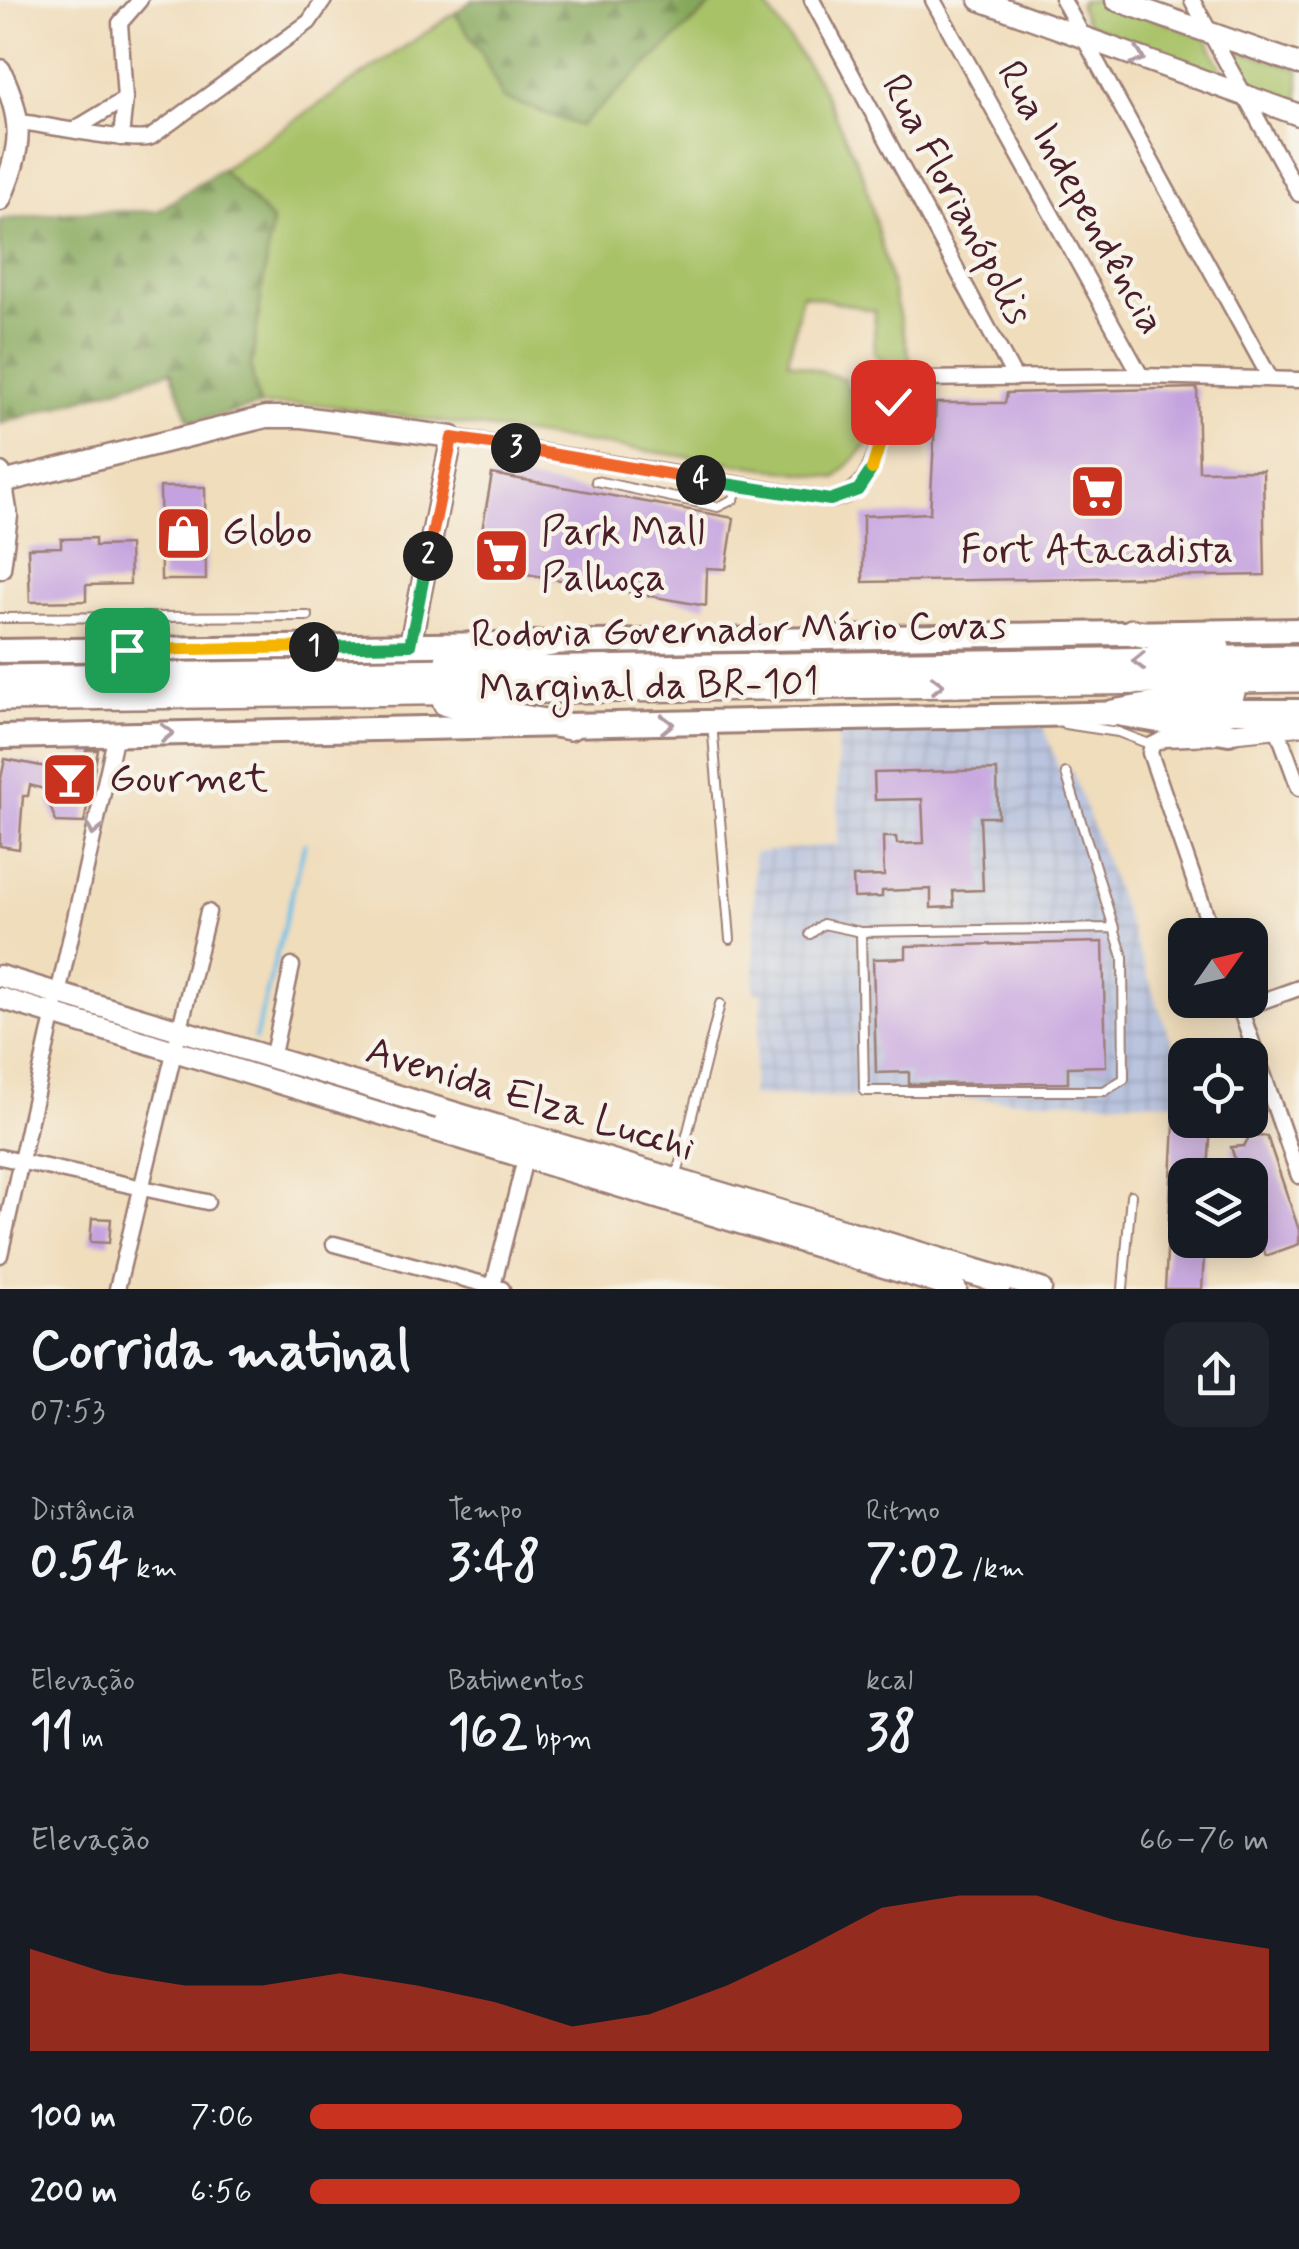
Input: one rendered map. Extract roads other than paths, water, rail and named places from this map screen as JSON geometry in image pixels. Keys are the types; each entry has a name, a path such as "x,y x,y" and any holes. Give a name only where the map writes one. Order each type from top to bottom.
{"highway":[{"path":"1132,632 1271,658"},
{"path":"370,675 552,643"},
{"name":"Rodovia Governador Mário Covas","path":"0,678 1271,658 1296,672"},
{"path":"1114,713 1296,672"},
{"name":"Rodovia Governador Mário Covas","path":"0,698 1296,672"},
{"path":"392,693 570,727"}],"main road":[{"path":"980,0 1299,115"},
{"path":"1116,0 1299,64"},
{"path":"0,200 12,168 20,122 1,73"},
{"path":"0,568 2,478 266,417 302,417 452,438 410,645"},
{"path":"0,651 1299,630"},
{"name":"Marginal da BR-101","path":"0,736 1299,711"},
{"path":"1114,713 1228,733"},
{"name":"Avenida Elza Lucchi","path":"0,976 55,1005"},
{"name":"Avenida Elza Lucchi","path":"0,998 55,1005 177,1042 525,1158 1041,1289"},
{"name":"Avenida Elza Lucchi","path":"177,1042 272,1060 676,1180 956,1289"}],"street":[{"path":"120,138 125,98 120,23 140,0"},
{"path":"20,122 77,128 139,142 152,137 309,22 324,0"},
{"name":"Rua Florianópolis","path":"812,0 1016,378"},
{"name":"Rua Independência","path":"932,0 1141,376"},
{"path":"1063,0 1270,378"},
{"path":"1192,0 1299,194"},
{"path":"77,128 125,98"},
{"path":"452,438 830,500 858,490 871,471 888,413 901,391 923,379 1141,376 1299,380"},
{"path":"1207,918 1151,766 1152,744 1299,726"},
{"path":"1277,728 1299,788"},
{"path":"0,1255 116,734"},
{"path":"117,1289 208,912"},
{"path":"272,1060 292,966"},
{"path":"1268,997 1299,988"},
{"path":"0,990 55,1005"},
{"path":"1244,1018 1298,1167"},
{"path":"177,1042 1004,1289"},
{"path":"0,1156 207,1202"},
{"path":"334,1244 498,1288 525,1158"}],"lane":[{"path":"596,481 718,507 734,499 738,486"},
{"path":"0,618 308,616"},
{"path":"712,723 730,940"},
{"path":"1050,725 1118,732 1152,744"},
{"path":"861,932 864,1092 1110,1090 1124,1078 1123,957 1066,773"},
{"path":"810,934 823,924 861,932 1115,928"},
{"path":"676,1180 720,1004"},
{"path":"1123,1289 1131,1195"}],"waterway":[{"path":"255,1039 305,843"}],"place":[{"name":"Fort Atacadista","path":"1097,492"},
{"name":"Globo","path":"183,533"},
{"name":"Park Mall Palhoça","path":"502,556"},
{"name":"Gourmet","path":"70,780"}]}
